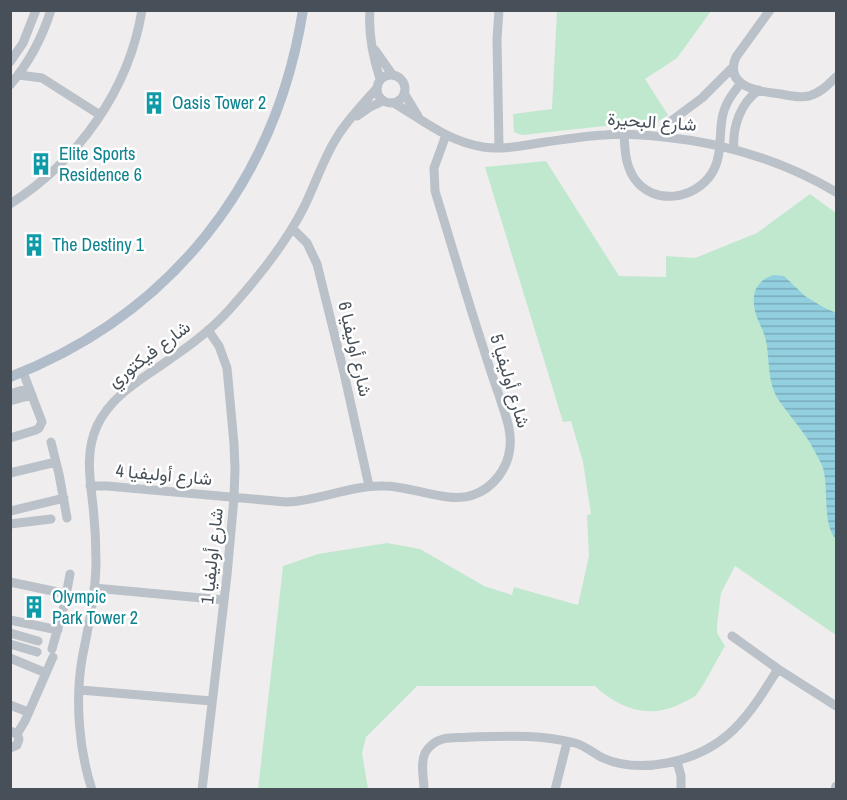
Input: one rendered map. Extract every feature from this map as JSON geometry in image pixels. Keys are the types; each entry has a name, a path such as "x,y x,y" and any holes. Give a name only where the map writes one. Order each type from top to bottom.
{"main road":[{"path":"10,377 68,351 119,319 146,298 195,249 236,193 268,133 291,68 303,10"}],"street":[{"path":"10,62 23,43 36,10"},
{"path":"10,85 31,56 51,10"},
{"path":"10,204 44,179 65,159 100,115 114,94 125,70 134,46 142,10"},
{"path":"370,10 369,26 378,84 377,93 383,101 394,103 402,97 404,83 392,74 372,42"},
{"path":"498,10 500,148"},
{"path":"671,121 702,98 733,67 736,57 770,10"},
{"path":"31,56 42,78 100,115"},
{"path":"733,67 741,83 753,89 786,95 806,96 821,91 837,77"},
{"path":"378,84 383,76 392,74"},
{"path":"19,75 42,78"},
{"path":"624,134 625,154 631,172 642,188 659,196 678,196 696,189 705,182 716,164 723,112 730,97 741,83"},
{"name":"شارع فيكتوري","path":"92,789 82,748 80,690 96,565 89,457 96,427 118,398 208,330 230,309 262,271 292,228 335,140 378,84"},
{"path":"734,149 734,130 745,103 759,90"},
{"name":"شارع البحيرة","path":"404,93 426,124"},
{"name":"شارع فيكتوري","path":"345,125 370,107 383,101"},
{"name":"شارع البحيرة","path":"394,103 446,135 481,146 512,147 624,134 680,138 734,149 791,168 837,192"},
{"name":"شارع أوليفيا 5","path":"234,498 294,502 369,486 396,486 450,498 461,498 483,490 500,475 509,456 510,437 506,417 434,183 435,161 446,135"},
{"name":"شارع أوليفيا 6","path":"292,228 307,243 317,264 369,486"},
{"name":"شارع أوليفيا 1","path":"202,789 234,498 234,444 229,376 223,353 208,330"},
{"path":"10,438 36,430 41,425 41,418 23,372"},
{"path":"10,394 31,391"},
{"path":"10,401 31,391"},
{"path":"51,442 67,518"},
{"path":"10,473 56,462"},
{"name":"شارع أوليفيا 4","path":"90,486 234,498"},
{"path":"10,511 64,498"},
{"path":"10,524 51,519"},
{"path":"10,748 15,747 19,742 14,733 23,726 46,673 70,574"},
{"path":"10,582 67,594"},
{"path":"94,588 224,600"},
{"path":"10,620 58,630"},
{"path":"10,633 38,641"},
{"path":"732,636 778,669 837,706"},
{"path":"10,644 37,652"},
{"path":"10,658 46,673"},
{"path":"424,789 422,763 424,757 430,747 441,740 491,736 532,737 582,746 618,764 647,765 677,760 706,750 739,726 756,705 778,669"},
{"path":"80,690 212,701"},
{"path":"10,705 28,712"},
{"path":"555,789 567,742"},
{"path":"677,760 681,789"}],"green space":[{"path":"557,10 711,11 677,58 645,79 668,115 655,123 623,124 522,135 514,132 513,114 552,109"},
{"path":"546,161 619,276 666,277 666,256 695,258 757,233 810,194 836,213 836,635 735,566 721,593 717,625 717,633 725,646 696,695 680,704 657,711 634,709 624,706 595,686 417,686 366,737 362,753 368,789 258,790 283,566 318,554 387,543 420,549 484,586 512,595 514,587 578,605 589,556 587,515 591,514 583,462 571,421 563,422 485,167"}],"water":[{"path":"774,275 784,276 805,296 836,313 836,539 827,516 825,476 822,466 807,438 778,399 772,385 766,341 756,315 754,299 759,284"}],"place":[{"name":"Oasis Tower 2","path":"154,103"},
{"name":"Elite Sports Residence 6","path":"41,164"},
{"name":"The Destiny 1","path":"34,245"},
{"name":"Olympic Park Tower 2","path":"34,607"}]}
